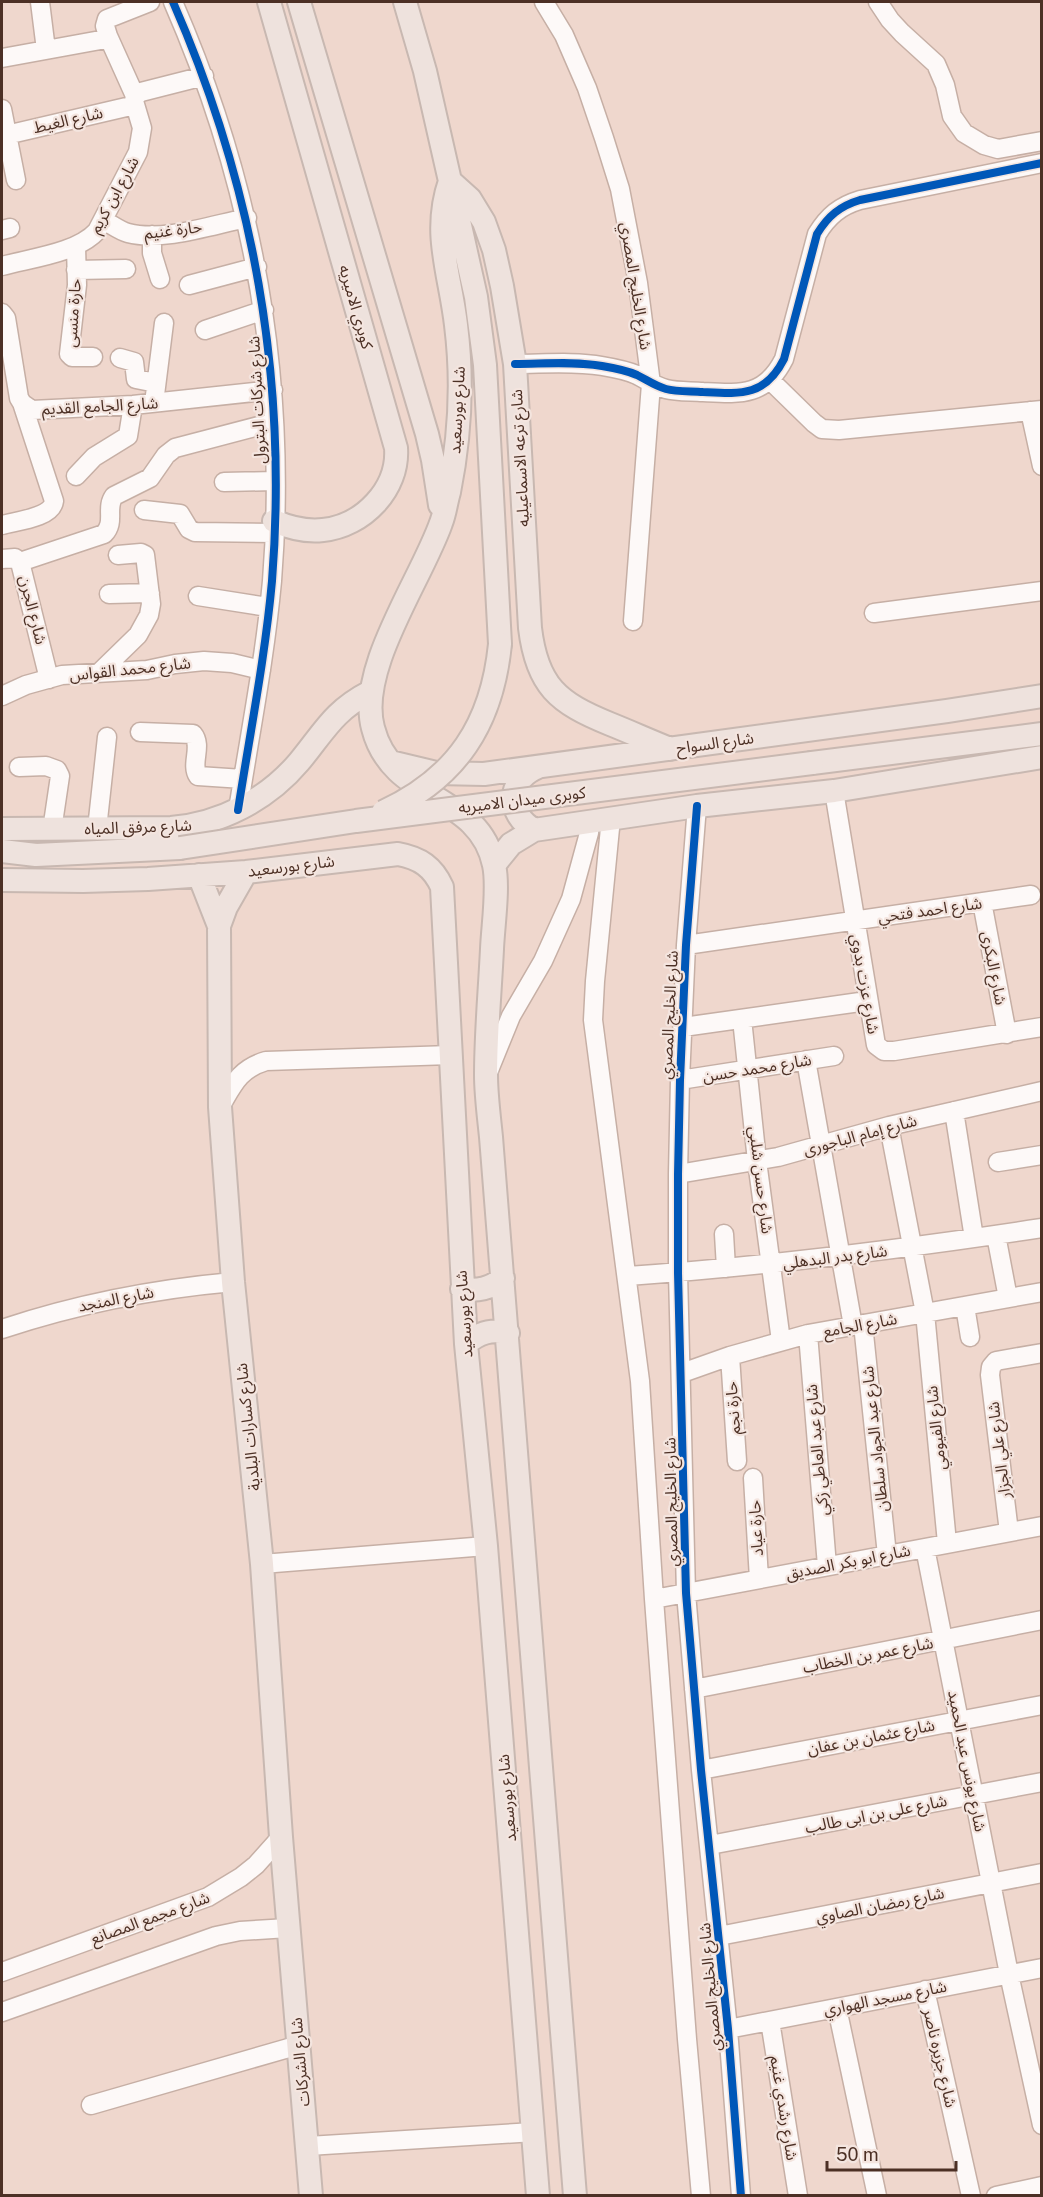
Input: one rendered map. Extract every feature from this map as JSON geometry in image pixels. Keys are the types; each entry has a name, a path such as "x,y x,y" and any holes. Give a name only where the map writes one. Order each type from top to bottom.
{"main road":[{"name":"كوبري الاميريه","path":"269,2 396,448 397,460 391,479 381,497 372,507 351,522 326,530 312,531 286,526 274,527"},
{"name":"كوبري الاميريه","path":"299,2 427,434 435,469 442,522"},
{"path":"356,821 380,814 402,803 429,785 458,757 472,736 493,692 500,644 486,365 476,297 425,71 405,2"},
{"name":"شارع بورسعيد","path":"450,181 443,204 441,230 456,327 460,391 455,457 442,522 387,643 370,692 369,707 373,729 381,750 389,762 409,783 452,806 466,818 488,848 494,865 486,1077 575,2196"},
{"name":"شارع ترعه الاسماعيليه","path":"450,181 470,199 484,222 504,296 515,364 530,628 536,661 552,689 576,710 670,749"},
{"name":"شارع مرفق المياه","path":"2,829 190,826 238,810 281,780 296,765 331,720 349,704 370,692"},
{"name":"شارع السواح","path":"389,762 428,771 460,775 484,774 947,711 1041,696"},
{"name":"كوبرى ميدان الاميريه","path":"2,851 36,855 180,848 356,821 1041,734"},
{"path":"494,865 511,844 534,830 697,806 834,790 1041,757"},
{"path":"534,830 526,825 516,811 514,793 523,776 538,767"},
{"name":"شارع بورسعيد","path":"2,880 83,881 246,872 399,854 410,856 430,868 442,887 466,1344 486,1546 538,2196"},
{"name":"شارع كسارات البلدية","path":"246,872 226,907 219,926 220,1107 233,1282 262,1564 288,1928"},
{"name":"شارع كسارات البلدية","path":"199,875 219,926"},
{"path":"462,1289 488,1288 503,1278"},
{"path":"466,1344 478,1334 485,1332 508,1334"},
{"name":"شارع الشركات","path":"288,1928 311,2196"}],"street":[{"path":"40,2 46,50"},
{"path":"2,58 104,40 108,36 105,26 107,19 150,2"},
{"name":"شارع شركات البترول","path":"173,2 204,76 220,123 246,218 264,310 273,390 274,527 268,607 261,670 238,810"},
{"name":"شارع الخليج المصري","path":"544,2 564,35 586,88 620,189 639,283 651,384 633,621"},
{"path":"878,2 902,33 936,64 945,85 952,116 964,133 984,145 998,148 1041,141"},
{"name":"شارع ابن كريم","path":"2,266 76,246 91,237 103,220 138,152 142,128 135,100 108,36"},
{"path":"135,100 141,92 204,76"},
{"name":"شارع الغيط","path":"4,135 135,100"},
{"path":"2,109 4,135 16,180"},
{"path":"515,364 599,365 625,370 651,384 669,390 734,393 759,388 778,371 784,359 818,234 835,212 847,204 860,200 1041,164"},
{"name":"حارة غنيم","path":"103,220 129,233 152,235 246,218"},
{"path":"152,235 152,253 160,279"},
{"name":"حارة منسى","path":"76,246 77,285 69,354 72,357 93,357"},
{"path":"189,285 257,267"},
{"path":"76,270 126,269"},
{"path":"205,330 264,310"},
{"name":"شارع الجامع القديم","path":"2,313 6,318 19,398 26,408 39,410 133,405 273,390"},
{"path":"153,403 164,323"},
{"path":"120,358 134,362 136,379 156,383"},
{"path":"770,380 822,429 839,430 1036,411 1041,466"},
{"path":"2,525 46,514 54,501 22,403"},
{"path":"76,476 94,457 128,436 133,405"},
{"path":"20,562 104,534 111,522 111,500 114,496 150,478 166,455 175,448 274,422"},
{"path":"224,482 275,481"},
{"path":"144,510 180,514 189,529 195,532 274,527"},
{"path":"99,673 145,626 151,604 144,555 141,553 118,555"},
{"name":"شارع الجرن","path":"2,559 15,558 20,562 49,679"},
{"path":"874,613 1041,591"},
{"path":"109,594 150,593"},
{"path":"198,596 268,607"},
{"name":"شارع محمد القواس","path":"2,696 26,685 75,674 147,670 204,661 232,663 261,670"},
{"path":"140,732 194,734 198,741 195,771 198,776 243,779"},
{"path":"97,829 107,737"},
{"path":"19,767 46,766 57,770 60,776 52,830"},
{"name":"شارع عزت بدوي","path":"834,790 876,1045 884,1051 894,1051 1041,1027"},
{"name":"شارع الخليج المصري","path":"697,806 686,945 678,1174 678,1272 686,1593 701,1770 728,2029 741,2196"},
{"name":"شارع الخليج المصري","path":"612,818 593,1020 640,1381 654,1599 701,2196"},
{"name":"شارع بورسعيد","path":"486,1077 512,1016 543,961 567,910 582,867 589,833 589,821"},
{"name":"شارع احمد فتحي","path":"686,945 1031,895"},
{"name":"شارع البكرى","path":"982,902 1007,1034"},
{"path":"683,1027 867,1001"},
{"name":"شارع حسن شلبي","path":"742,1019 757,1161 781,1341"},
{"path":"220,1107 241,1073 252,1065 266,1061 451,1056"},
{"name":"شارع محمد حسن","path":"680,1080 834,1056"},
{"name":"شارع عبد الجواد سلطان","path":"807,1060 841,1256 858,1325 887,1555"},
{"name":"شارع إمام الباجورى","path":"678,1174 757,1161 889,1126 1041,1091"},
{"path":"954,1111 974,1238"},
{"name":"شارع الفيومي","path":"889,1126 925,1313 947,1543"},
{"path":"999,1162 1041,1155"},
{"name":"شارع بدر البدهلي","path":"628,1276 841,1256 1041,1228"},
{"path":"724,1234 726,1268"},
{"path":"996,1235 1008,1298"},
{"name":"شارع المنجد","path":"2,1329 78,1306 134,1294 233,1282"},
{"name":"شارع الجامع","path":"682,1373 730,1356 808,1334 1041,1292"},
{"path":"965,1306 970,1337"},
{"name":"شارع عبد العاطي زكي","path":"808,1334 826,1566"},
{"name":"شارع علي الجزار","path":"1010,1532 990,1376 991,1367 996,1361 1041,1353"},
{"name":"حارة نجم","path":"730,1356 737,1461"},
{"name":"حارة عياد","path":"753,1478 759,1579"},
{"name":"شارع ابو بكر الصديق","path":"654,1599 1041,1526"},
{"path":"262,1564 486,1546"},
{"name":"شارع يونس عبد الحميد","path":"925,1548 1041,2125"},
{"name":"شارع عمر بن الخطاب","path":"694,1689 1041,1620"},
{"name":"شارع عثمان بن عفان","path":"701,1770 1041,1705"},
{"name":"شارع على بن ابى طالب","path":"710,1845 1041,1782"},
{"name":"شارع مجمع المصانع","path":"2,1972 208,1897 225,1888 256,1865 281,1837"},
{"name":"شارع رمضان الصاوي","path":"719,1936 1041,1874"},
{"path":"2,2012 216,1936 240,1931 288,1928"},
{"name":"شارع مسجد الهواري","path":"728,2029 1041,1968"},
{"name":"شارع جزيره ناصر","path":"925,1990 971,2196"},
{"path":"837,2008 877,2196"},
{"name":"شارع رشدي غنيم","path":"770,2021 798,2196"},
{"path":"91,2105 299,2045"},
{"path":"308,2146 534,2132"},
{"path":"996,2196 1041,2186"}],"cycle path":[{"path":"173,2 201,72 225,142 244,213 259,285 269,358 275,431 276,506 272,581 238,810"},
{"path":"515,364 570,363 615,368 675,391 729,393 760,387 777,371 784,359 817,234 835,212 860,200 1042,163"},
{"path":"697,806 686,945 678,1174 678,1273 686,1593 701,1770 728,2029 741,2196"}]}
